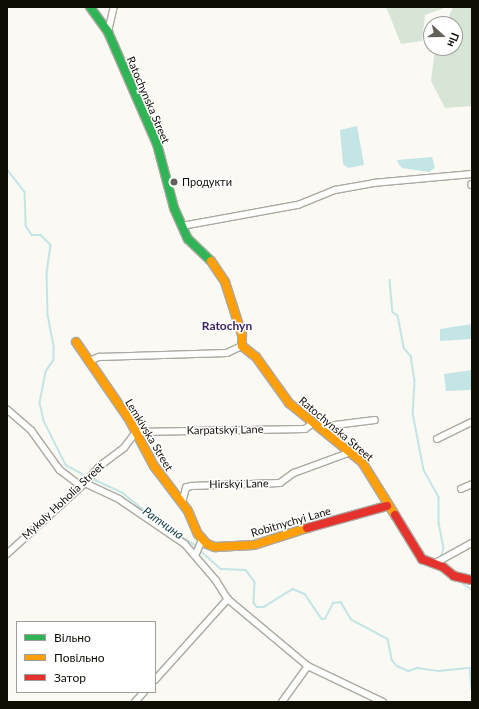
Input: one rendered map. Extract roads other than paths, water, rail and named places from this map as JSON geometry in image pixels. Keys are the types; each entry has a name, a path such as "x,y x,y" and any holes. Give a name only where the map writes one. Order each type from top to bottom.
{"street":[{"name":"Ratochynska Street","path":"90,7 108,32 156,144 174,208 188,239 221,274 242,335 242,346 256,357 289,403 314,426 351,452 370,473 387,506 417,554 437,563 454,576 472,580"},
{"path":"108,32 114,7"},
{"path":"182,226 298,205 335,190 363,185 472,174"},
{"name":"Lemkivska Street","path":"76,342 136,432 154,466 182,503 199,548"},
{"path":"89,361 99,357 227,352 242,346"},
{"path":"7,409 36,436 60,470 119,498 199,548 228,599 308,666 383,702"},
{"name":"Karpatskyi Lane","path":"136,432 305,429 314,426 374,420"},
{"path":"437,439 472,422"},
{"name":"Mykoly Hoholia Street","path":"7,554 85,482 92,473 116,455 136,432"},
{"name":"Hirskyi Lane","path":"182,503 186,488 191,486 280,483 294,473 351,452"},
{"path":"461,489 472,484"},
{"name":"Robitnychyi Lane","path":"199,548 254,545 284,534 387,506"},
{"path":"437,563 472,543"},
{"path":"156,679 228,599"},
{"path":"282,702 308,666"},
{"path":"135,702 143,693"}],"water":[{"path":"357,126 364,165 348,168 343,164 340,130"},
{"path":"432,157 435,168 429,172 402,168 397,160"},
{"path":"472,324 472,339 440,341 440,329"},
{"path":"472,370 472,390 446,391 444,374"}],"waterway":[{"name":"Ратчина","path":"7,169 25,192 26,226 32,235 41,235 51,245 47,272 48,315 54,347 54,360 46,372 40,403 44,421 66,465 88,477"},
{"path":"390,280 393,312 398,316 404,348 411,356 415,380 413,413 424,470 439,497 439,523 444,548 441,559"},
{"name":"Ратчина","path":"91,478 123,493 161,524"},
{"name":"Ратчина","path":"165,528 192,543 221,569 246,570 255,582 254,603 257,607 264,607 293,589 305,594 322,619 325,619 333,603 341,602 352,620 388,639 392,660 397,666 409,671 417,668 439,671 470,668 472,689"},
{"path":"461,582 472,590"}],"place":[{"name":"Продукти","path":"174,182"}],"district":[{"name":"Ratochyn","path":"227,326"}]}
